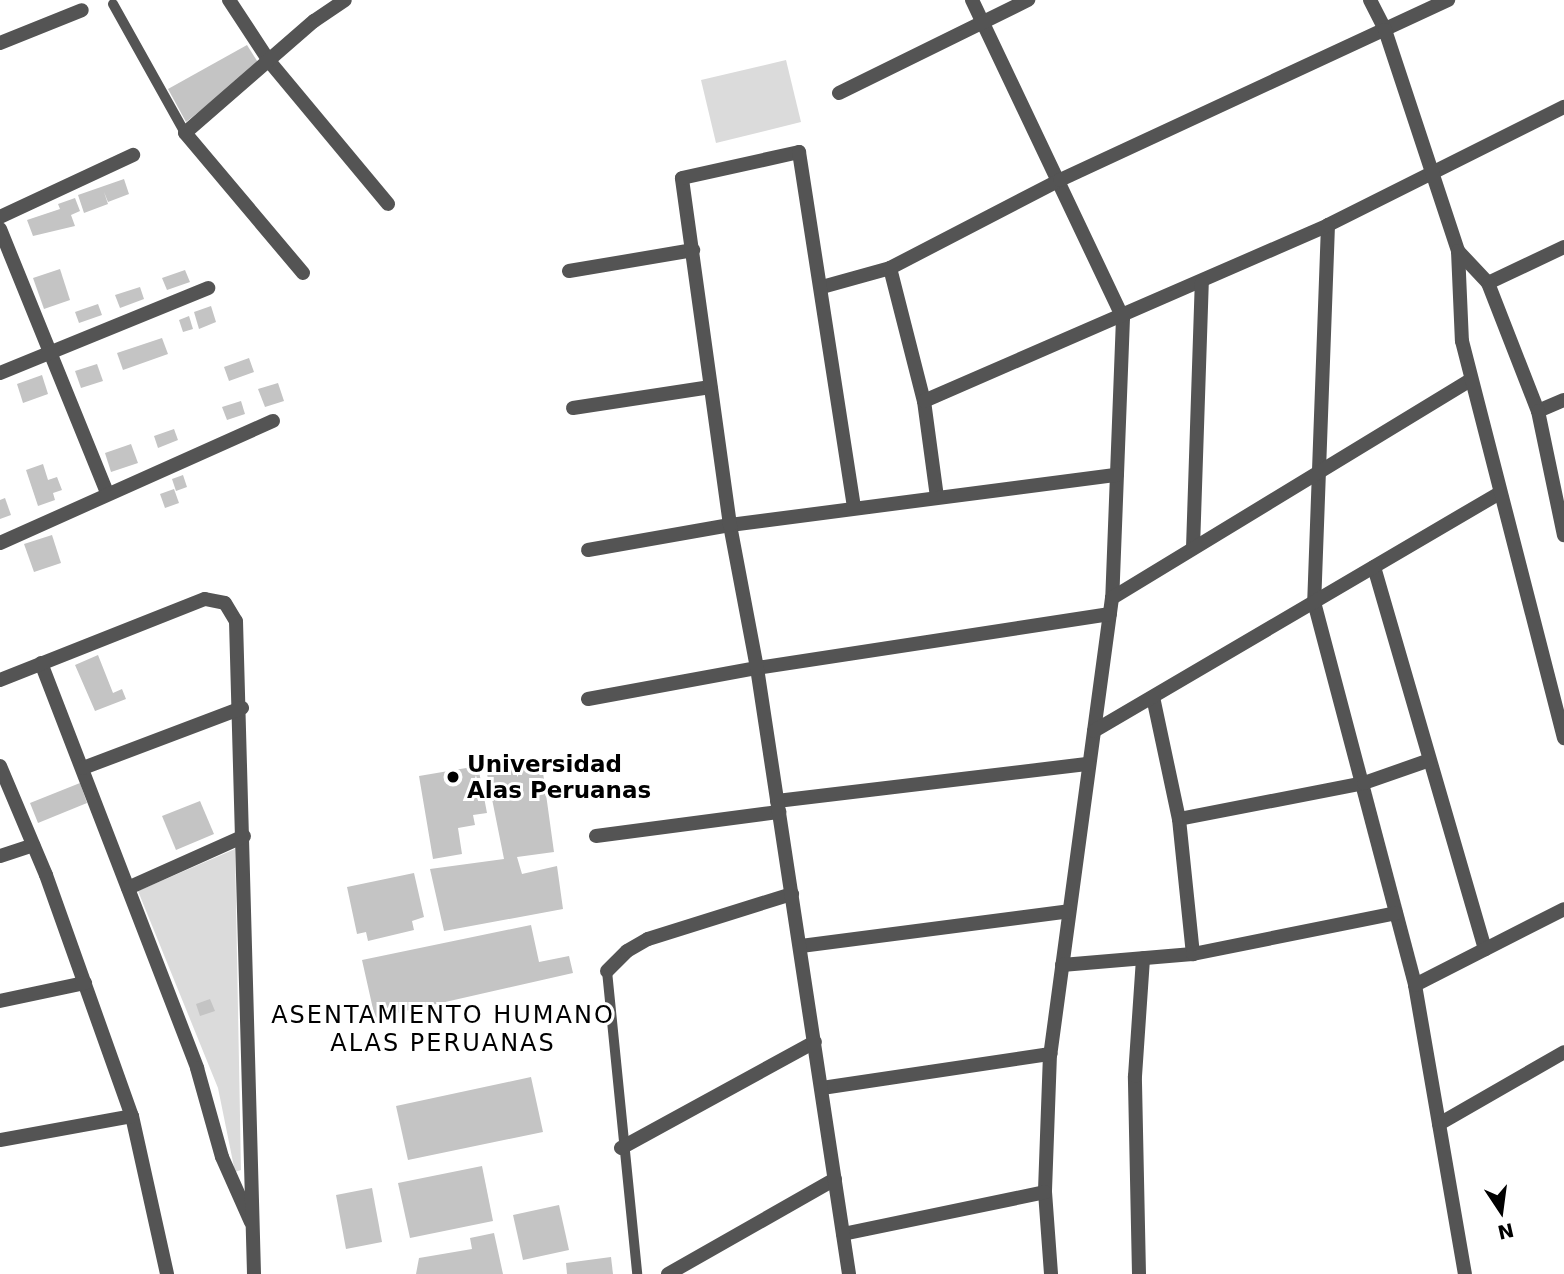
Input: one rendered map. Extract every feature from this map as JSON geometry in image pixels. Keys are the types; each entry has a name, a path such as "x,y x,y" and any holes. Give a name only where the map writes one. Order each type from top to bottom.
{"street":[{"path":"229,0 269,61 388,204"},
{"path":"303,273 185,133 345,0"},
{"path":"972,0 1060,180 1123,318 1112,598 1050,1054 1045,1192 1051,1274"},
{"path":"839,93 1028,0"},
{"path":"1370,0 1385,30 1458,251 1462,341 1499,494 1564,738"},
{"path":"822,287 890,268 1060,180 1448,0"},
{"path":"0,43 82,10"},
{"path":"924,401 1123,318 1328,225 1564,107"},
{"path":"849,1274 757,668 730,525 682,178 799,152 854,507"},
{"path":"0,218 133,155"},
{"path":"1328,225 1314,602 1364,783 1415,985 1465,1274"},
{"path":"0,229 107,493"},
{"path":"1488,283 1564,247"},
{"path":"569,271 693,250"},
{"path":"1458,251 1488,283 1538,411 1564,535"},
{"path":"890,268 924,401 937,497"},
{"path":"1193,548 1202,282"},
{"path":"0,373 208,288"},
{"path":"1112,598 1471,380"},
{"path":"573,408 710,387"},
{"path":"1538,411 1564,400"},
{"path":"0,543 273,421"},
{"path":"588,550 854,507 1117,475"},
{"path":"1094,731 1499,494"},
{"path":"1374,567 1427,761 1485,950"},
{"path":"0,680 190,603 219,599 232,611 240,638 254,1274"},
{"path":"588,699 757,668 1110,614"},
{"path":"41,663 197,1068 222,1157 253,1226"},
{"path":"1153,697 1179,819 1194,954"},
{"path":"83,768 242,708"},
{"path":"1179,819 1364,783 1427,761"},
{"path":"596,836 778,806 1089,764"},
{"path":"0,766 33,845 132,1116 167,1274"},
{"path":"128,888 244,836"},
{"path":"0,856 33,845"},
{"path":"607,971 627,951 648,939 792,894"},
{"path":"1415,985 1564,909"},
{"path":"801,946 1069,911"},
{"path":"1062,965 1194,954 1396,913"},
{"path":"1139,1274 1135,1076 1143,958"},
{"path":"0,1001 85,983"},
{"path":"621,1148 815,1042"},
{"path":"1439,1124 1564,1052"},
{"path":"822,1088 1050,1054"},
{"path":"0,1140 132,1116"},
{"path":"668,1274 835,1179"},
{"path":"843,1234 1045,1192"}],"lane":[{"path":"113,4 185,133"},
{"path":"607,971 621,1148 637,1274"}],"shaded area":[{"path":"786,60 801,122 716,143 701,80"},
{"path":"235,849 241,1170 235,1172 218,1088 138,891"}],"building":[{"path":"247,45 259,64 186,122 168,89"},
{"path":"124,179 129,194 108,202 104,192 108,204 84,213 78,195"},
{"path":"75,198 80,211 71,215 75,226 33,236 27,220 60,209 58,204"},
{"path":"60,269 70,300 44,309 33,278"},
{"path":"185,270 190,282 167,290 162,278"},
{"path":"140,287 144,299 120,308 115,295"},
{"path":"98,304 102,315 79,323 75,312"},
{"path":"211,306 216,322 199,329 194,312"},
{"path":"189,316 193,329 183,332 179,320"},
{"path":"162,338 168,354 123,370 117,353"},
{"path":"249,358 254,372 229,381 224,367"},
{"path":"97,364 103,381 81,388 75,371"},
{"path":"42,375 48,394 23,403 17,384"},
{"path":"278,383 284,401 265,407 258,389"},
{"path":"241,401 245,414 227,420 222,407"},
{"path":"174,429 178,440 158,448 154,436"},
{"path":"131,444 138,463 111,472 105,453"},
{"path":"43,464 48,480 57,477 62,490 53,493 55,500 38,506 26,470"},
{"path":"183,475 187,487 176,491 172,479"},
{"path":"174,489 179,503 165,508 160,494"},
{"path":"5,498 11,515 0,519 0,500"},
{"path":"52,535 61,563 34,572 24,544"},
{"path":"98,655 113,693 122,689 126,699 95,711 75,665"},
{"path":"541,758 554,852 517,857 522,874 557,866 563,909 444,931 430,869 504,859 487,774 494,773 493,765"},
{"path":"478,766 487,813 473,815 475,825 458,828 462,854 433,859 419,776"},
{"path":"80,783 87,803 38,823 30,803"},
{"path":"200,801 214,834 176,850 162,816"},
{"path":"414,873 424,917 412,921 414,930 368,941 366,932 357,934 347,887"},
{"path":"531,925 539,962 569,956 573,973 375,1018 362,960"},
{"path":"210,999 215,1011 200,1016 196,1004"},
{"path":"531,1077 543,1132 408,1160 396,1106"},
{"path":"482,1166 493,1221 410,1238 398,1183"},
{"path":"372,1188 382,1242 346,1249 336,1195"},
{"path":"559,1205 569,1250 523,1260 513,1215"},
{"path":"494,1233 503,1274 416,1274 419,1258 472,1249 470,1238"},
{"path":"611,1257 613,1274 567,1274 566,1263"}],"place":[{"name":"Universidad Alas Peruanas","path":"453,777"}],"district":[{"name":"ASENTAMIENTO HUMANO ALAS PERUANAS","path":"443,1030"}]}
